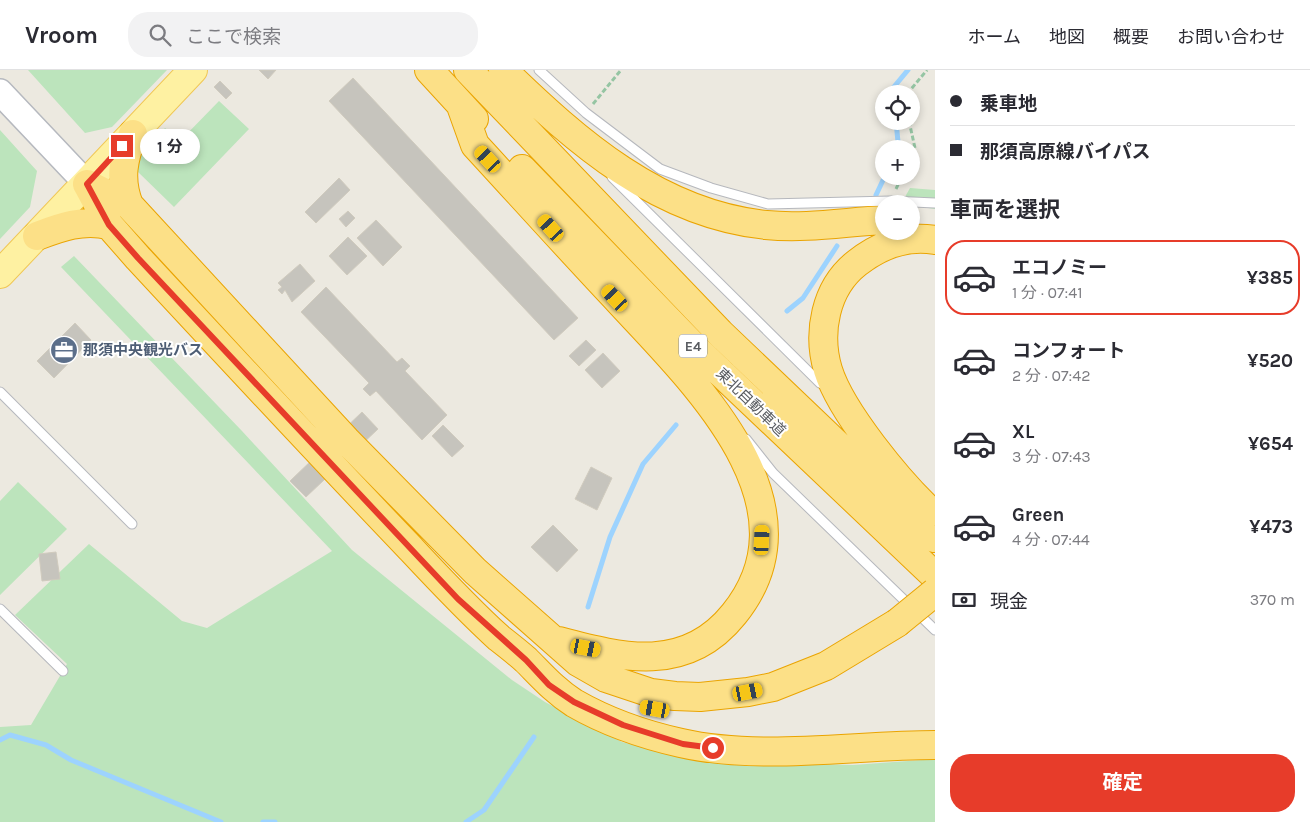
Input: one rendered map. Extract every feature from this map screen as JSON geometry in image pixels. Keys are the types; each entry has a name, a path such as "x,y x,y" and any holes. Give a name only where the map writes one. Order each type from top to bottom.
{"highway":[{"name":"東北自動車道","path":"429,70 461,106 699,352 935,576"},
{"name":"東北自動車道","path":"468,70 720,333 935,538"},
{"path":"503,70 547,113 593,151 629,176 659,193 730,218 766,225 800,226 875,221"},
{"path":"461,106 475,145 678,367 726,426 752,475 760,503 763,527 762,553 756,579 746,600 714,635 679,653 634,658 556,640"},
{"path":"129,206 123,189 122,175 124,158 133,134"},
{"path":"87,184 129,206 346,440 475,571 522,614 556,640 578,662 606,678 651,693 700,697 764,689 800,677 847,655 914,629 935,592"},
{"path":"87,184 109,225 158,280 458,599 526,660 549,685 574,702 623,725 683,744 745,751 935,745"},
{"path":"920,221 935,222"},
{"path":"37,236 80,222 109,225"},
{"path":"935,240 907,239 888,244 864,257 839,282 829,302 823,334 823,349 828,371 837,392 893,471 935,516"},
{"path":"526,660 622,702 668,712 721,712 772,703 821,686 851,672 935,613"}],"main road":[{"path":"0,274 193,70"}],"street":[{"path":"0,92 87,184"}],"lane":[{"path":"539,70 586,113 660,169 711,188 768,204 891,201 935,203"},
{"path":"593,151 607,172 813,377 837,392"},
{"path":"0,392 132,524"},
{"path":"726,426 736,426 773,473 914,629"},
{"path":"0,609 63,670"}],"path":[{"path":"586,113 621,70"},
{"path":"915,85 927,70"}],"green space":[{"path":"28,70 167,70 112,127 85,133"},
{"path":"219,101 249,129 174,207 137,171 139,157 165,128 181,140"},
{"path":"0,130 37,171 30,207 0,239"},
{"path":"910,188 935,190 935,209 920,207 920,195 906,195"},
{"path":"74,256 242,431 352,550 512,680 545,702 622,742 666,753 741,762 853,765 935,759 935,822 0,822 0,727 31,725 67,664 15,615 89,544 182,621 207,628 332,551 61,267"},
{"path":"18,482 67,529 0,595 0,501"}],"building":[{"path":"259,70 276,70 268,79"},
{"path":"353,78 578,318 554,340 329,101"},
{"path":"220,81 232,93 226,99 214,87"},
{"path":"339,178 350,190 316,223 305,212"},
{"path":"348,211 355,218 346,227 339,219"},
{"path":"376,220 402,247 383,266 357,238"},
{"path":"348,237 367,256 347,275 329,256"},
{"path":"300,264 315,281 292,302 285,290 282,294 278,290 282,287 278,283"},
{"path":"326,287 397,362 402,358 410,366 405,371 447,415 422,440 376,391 370,396 363,389 369,383 301,312"},
{"name":"那須中央観光バス","path":"75,323 91,340 54,378 37,361"},
{"path":"586,340 596,350 579,366 569,356"},
{"path":"603,353 620,371 602,388 585,370"},
{"path":"362,412 378,429 306,497 290,481"},
{"path":"443,425 464,446 452,457 432,436"},
{"path":"591,467 612,478 597,510 575,499"},
{"path":"553,525 578,550 557,572 531,547"},
{"path":"56,552 60,579 42,581 39,554"}],"waterway":[{"path":"896,85 908,70"},
{"path":"897,130 898,140"},
{"path":"876,195 881,185"},
{"path":"787,311 803,298 837,246"},
{"path":"588,607 610,537 643,464 676,425"},
{"path":"0,740 10,735 46,745 71,760 221,822"},
{"path":"466,822 484,810 534,737"},
{"path":"263,822 275,822"}],"place":[{"name":"那須中央観光バス","path":"64,350"}],"route":[{"path":"122,146 87,184 109,225 325,459 458,599 526,660 549,685 574,702 598,715 654,736 683,744 713,748"}]}
